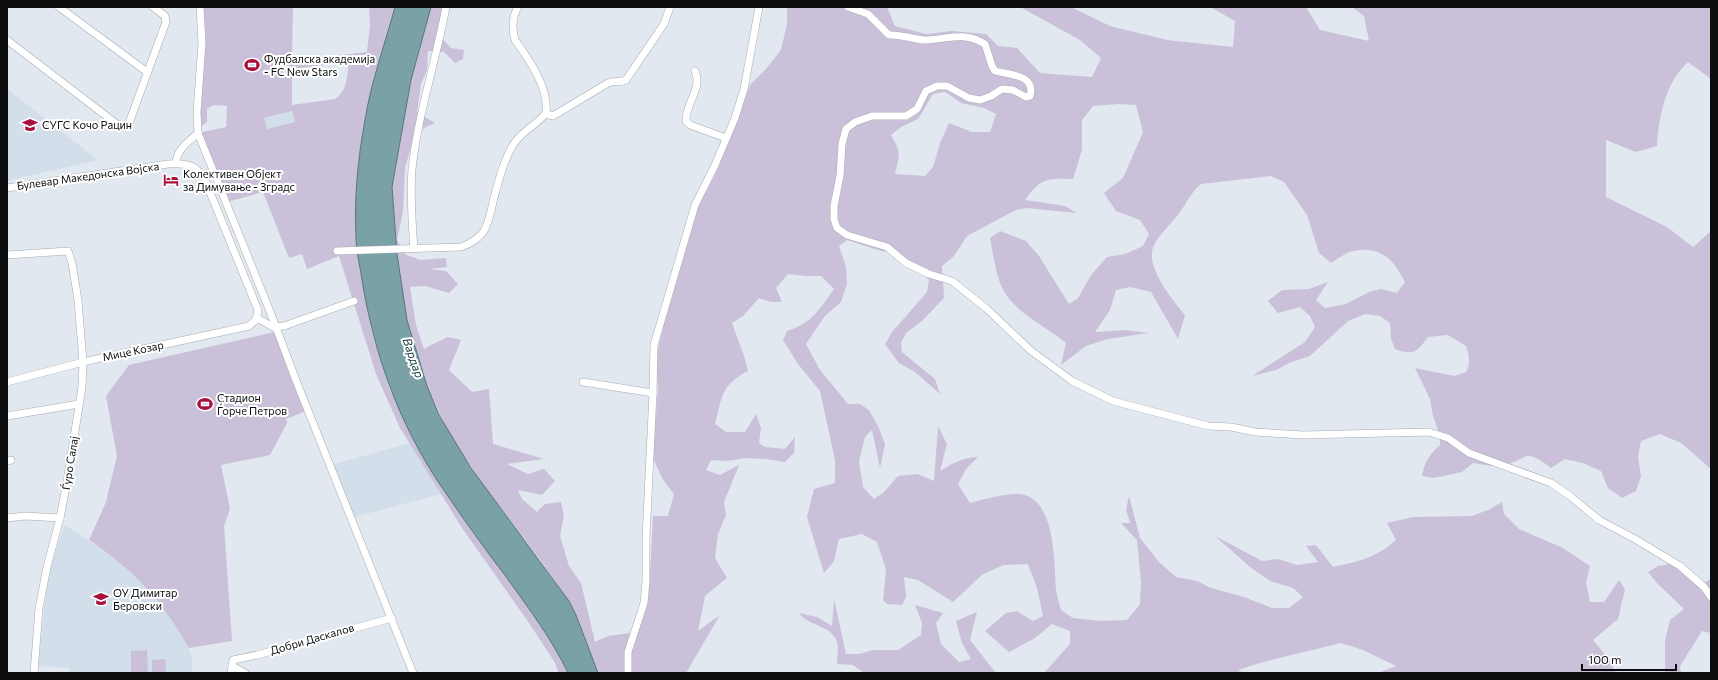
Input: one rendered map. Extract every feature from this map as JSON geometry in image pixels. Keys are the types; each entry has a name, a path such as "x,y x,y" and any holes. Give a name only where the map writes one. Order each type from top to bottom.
{"street":[{"path":"58,7 147,72"},
{"path":"7,40 118,125 124,127 129,123 166,22 166,18 153,7"},
{"path":"200,7 202,38 197,112 198,133 413,673"},
{"path":"411,249 412,170 418,126 431,79 446,7"},
{"path":"337,251 461,247 468,244 482,233 487,225 500,174 513,145 522,134 536,124 546,113 545,99 539,81 513,35 514,19 518,7"},
{"path":"546,113 553,116 608,83 615,80 622,82 626,80 664,24 670,7"},
{"path":"628,673 628,652 644,603 646,581 647,510 655,340 666,307 690,220 735,118 744,89 759,7"},
{"path":"848,7 868,14 889,35 900,34 924,40 967,36 976,38 986,44 992,66 995,71 1015,74 1025,79 1031,88 1031,93 1030,96 1026,97 1014,90 1002,89 991,96 980,100 969,98 946,86 937,86 926,91 917,109 906,116 872,116 855,122 846,129 842,144 840,176 834,206 834,219 837,228 847,234 887,247 906,263 929,274 952,281 987,309 1030,350 1072,381 1113,401 1208,426 1231,427 1256,432 1303,435 1429,432 1448,438 1469,453 1551,483 1570,496 1599,520 1636,539 1680,566 1704,588 1711,597"},
{"path":"695,71 697,84 687,114 686,122 690,125 726,138"},
{"path":"176,163 177,156 181,149 198,133"},
{"name":"Булевар Македонска Војска","path":"7,188 176,163 188,164 195,168 205,180 257,304 257,318"},
{"name":"Ѓуро Салај","path":"7,255 68,251 72,263 78,300 83,362 71,461 60,518 47,567 41,598 36,633 34,673"},
{"path":"257,318 276,328 293,324 354,301"},
{"name":"Мице Козар","path":"7,382 83,362 246,327 253,324 257,318"},
{"path":"583,382 653,393"},
{"path":"7,416 79,404"},
{"path":"7,518 25,516 60,518"},
{"name":"Добри Даскалов","path":"232,666 258,655 392,618"},
{"path":"232,666 245,673"}],"shaded area":[{"path":"200,7 293,7 292,61 367,52 370,25 369,7 395,7 367,109 357,181 356,239 371,329 390,390 440,484 551,640 568,673 559,673 554,661 529,623 462,528 400,428 376,374 339,256 307,269 302,254 289,258 263,192 227,202 198,133 226,127 227,106 213,105 207,109 207,122 197,130","holes":["348,62 346,82 339,96 335,99 292,105 292,69","292,111 295,122 267,129 264,118"]},
{"path":"431,7 451,7 443,24 440,36 451,48 464,50 463,59 455,63 444,52 428,51 427,70 421,84 417,112 435,123 424,128 412,143 405,168 403,212 397,240 406,255 421,260 446,258 447,267 429,269 446,271 458,284 449,293 425,286 410,287 416,325 424,349 448,337 461,340 449,370 472,392 489,389 493,444 544,459 507,464 528,474 544,469 555,481 542,495 518,490 522,499 537,512 545,504 561,502 564,515 560,536 569,566 581,583 595,642 608,636 638,632 647,597 653,516 668,516 674,494 663,480 653,458 658,389 656,358 665,319 697,209 717,171 750,85 766,69 781,50 787,24 787,7 887,7 895,26 926,34 952,31 986,34 998,46 1017,48 1040,73 1092,77 1101,58 1080,40 1022,8 990,7 1071,7 1110,26 1167,40 1233,47 1235,21 1210,7 1306,7 1320,30 1369,41 1364,16 1352,7 1711,7 1711,79 1688,62 1680,70 1665,101 1659,123 1657,146 1636,152 1606,140 1606,197 1667,227 1693,247 1711,231 1711,469 1681,443 1660,434 1641,441 1638,457 1641,476 1636,491 1622,498 1608,488 1601,471 1583,463 1565,459 1551,468 1542,461 1526,456 1501,466 1473,463 1462,472 1434,478 1422,476 1428,459 1440,445 1440,436 1433,416 1430,399 1415,368 1454,376 1466,372 1468,369 1468,353 1466,346 1448,335 1428,337 1418,349 1411,352 1395,349 1391,339 1390,323 1380,316 1365,314 1348,321 1310,356 1289,363 1276,370 1252,376 1305,342 1315,327 1310,316 1300,307 1278,313 1268,301 1282,290 1309,289 1328,282 1316,300 1325,308 1346,304 1369,292 1381,289 1397,293 1405,282 1391,261 1379,252 1363,250 1350,252 1331,263 1319,253 1307,215 1284,182 1271,176 1201,184 1156,241 1152,253 1156,272 1173,300 1185,315 1178,339 1151,292 1130,287 1116,290 1110,310 1095,332 1125,330 1149,333 1108,339 1086,346 1061,365 1066,343 1030,318 1005,294 996,270 990,238 1000,231 1026,241 1039,256 1069,304 1078,298 1091,275 1107,257 1125,254 1143,246 1149,234 1140,220 1116,211 1104,193 1123,178 1143,132 1136,105 1119,104 1093,106 1082,120 1082,150 1073,179 1051,179 1040,183 1025,200 1065,206 1077,213 1026,208 1016,210 967,236 954,256 942,266 944,298 922,321 907,332 901,342 902,352 935,379 940,394 915,372 899,363 885,344 892,332 927,292 929,280 899,253 881,251 847,240 839,246 846,267 847,284 841,302 825,316 806,344 820,370 848,404 860,404 869,410 878,426 885,444 880,468 872,430 865,437 859,461 863,487 874,499 884,492 898,476 917,474 934,481 938,426 947,444 940,471 958,461 978,457 966,469 958,484 970,503 1013,494 1025,495 1035,501 1043,510 1048,522 1053,550 1057,597 1061,610 1073,618 1100,621 1127,620 1140,604 1141,583 1137,540 1121,523 1130,523 1126,510 1129,496 1140,538 1159,562 1176,577 1197,581 1211,588 1244,597 1272,608 1289,608 1303,597 1293,588 1270,581 1250,567 1215,536 1262,561 1278,559 1297,565 1318,562 1306,546 1316,545 1333,567 1367,558 1389,546 1396,540 1387,523 1413,517 1472,516 1488,510 1502,502 1504,514 1519,529 1563,548 1590,566 1586,582 1590,602 1604,602 1619,580 1625,589 1618,619 1593,640 1608,658 1616,673 1378,673 1396,666 1363,650 1341,643 1263,662 1238,670 1244,673 1044,673 1070,644 1070,631 1052,624 1035,638 1009,652 985,631 1006,613 1017,611 1033,621 1043,616 1037,588 1028,564 1004,565 983,574 953,602 918,580 904,577 906,597 902,605 887,604 883,600 886,569 877,542 862,534 839,539 834,561 824,573 807,517 814,489 835,483 835,460 820,391 798,364 783,340 787,331 803,324 814,315 834,289 821,276 788,274 776,288 782,302 771,302 759,298 743,316 732,323 748,371 732,381 724,393 721,399 715,424 726,432 745,432 756,414 761,428 759,443 765,447 785,449 795,437 794,453 785,462 746,458 727,461 711,460 706,470 720,475 739,465 724,502 726,515 718,534 715,558 727,578 705,596 698,631 720,615 686,673 598,673 576,615 569,601 541,561 483,485 446,428 427,386 407,320 397,254 392,187 411,80","holes":["945,92 961,103 984,108 996,114 990,132 972,132 949,123 940,143 933,167 925,176 895,174 899,153 897,145 891,135 901,127 918,119 933,94"]},
{"name":"СУГС Кочо Рацин","path":"7,89 98,160 7,181"},
{"path":"292,111 295,122 267,129 264,118"},
{"path":"275,332 306,411 286,419 287,423 270,455 221,465 230,509 224,526 232,641 189,648 168,615 134,575 89,540 106,502 117,456 106,396 129,365"},
{"path":"410,443 441,494 351,518 331,465"},
{"name":"ОУ Димитар Беровски","path":"65,525 129,569 155,596 172,618 189,648 192,659 192,673 69,673 69,668 38,666 48,580 54,556"},
{"path":"1670,564 1704,583 1711,579 1711,633 1702,631 1680,666 1681,673 1665,673 1665,641 1670,620 1684,609 1657,583 1648,572 1658,566"},
{"path":"834,599 846,654 859,654 873,650 898,650 921,635 922,623 915,605 943,613 936,623 941,644 959,662 971,659 962,643 956,621 977,612 970,640 996,673 864,673 853,665 837,664 838,647 834,636 825,629 803,618 799,613 817,617 832,626"},
{"path":"147,650 148,673 131,673 131,651"},
{"path":"165,659 166,673 152,673 152,660"}],"water":[{"name":"Вардар","path":"395,7 431,7 411,80 392,187 397,254 407,320 427,386 439,415 471,468 569,601 576,615 598,673 568,673 562,660 540,624 465,521 426,462 401,413 390,388 381,361 367,308 357,253 356,193 360,149 374,77"}],"place":[{"name":"Фудбалска академија - FC New Stars","path":"252,65"},
{"name":"СУГС Кочо Рацин","path":"30,125"},
{"name":"Колективен Објект за Димување - Зградс","path":"171,180"},
{"name":"Стадион Ѓорче Петров","path":"205,404"},
{"name":"ОУ Димитар Беровски","path":"101,599"}]}
